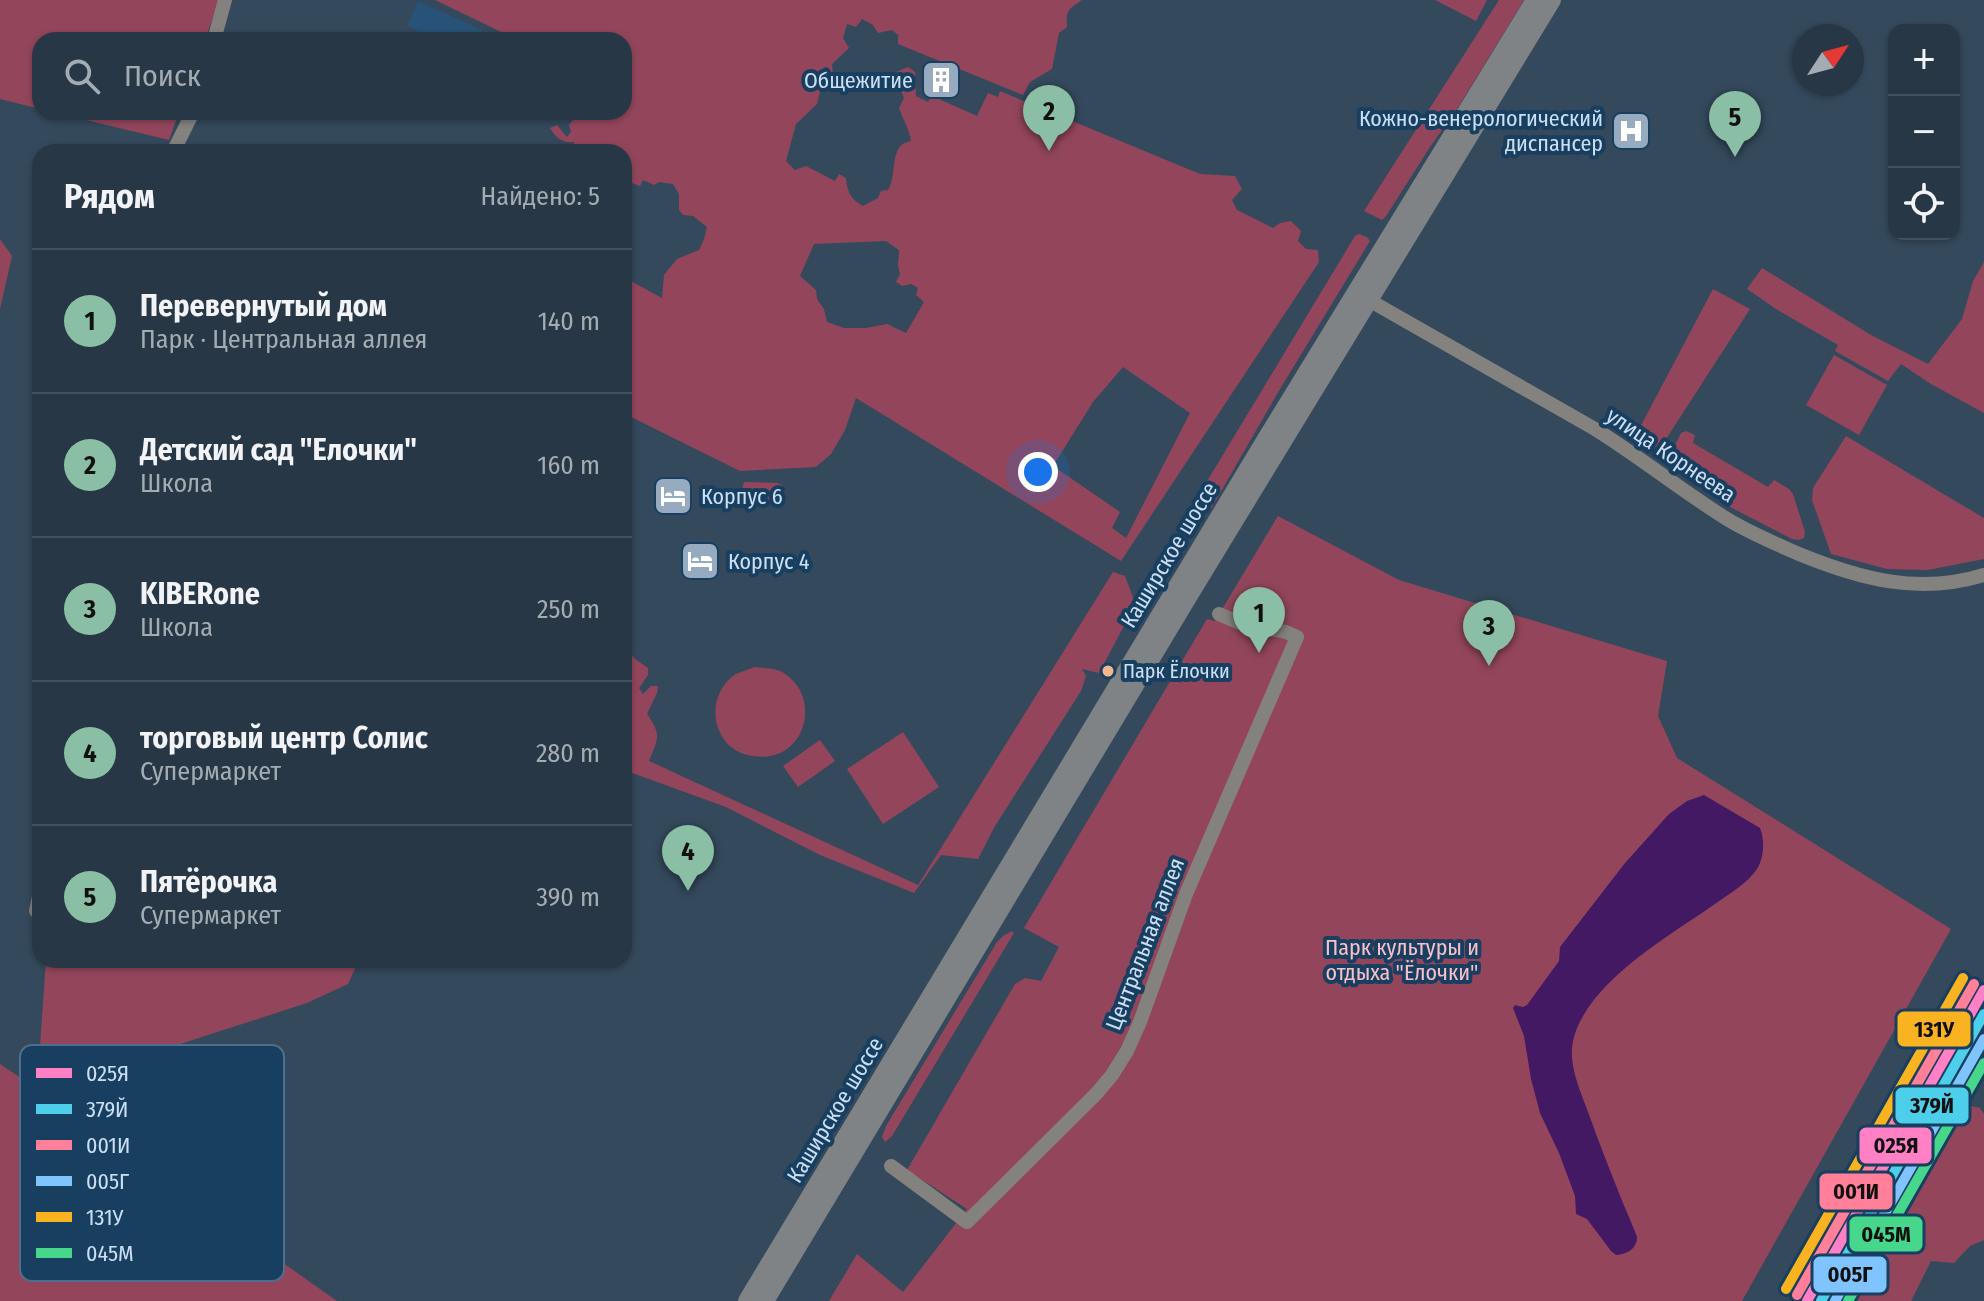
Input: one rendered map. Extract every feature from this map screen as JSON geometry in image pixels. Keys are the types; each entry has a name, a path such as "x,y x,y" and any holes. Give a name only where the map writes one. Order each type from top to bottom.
{"main road":[{"name":"Каширское шоссе","path":"765,1301 1167,632 1535,0"},
{"name":"Каширское шоссе","path":"747,1301 1363,296 1552,0"}],"street":[{"path":"216,32 225,0"},
{"path":"177,144 189,120"},
{"name":"улица Корнеева","path":"1363,296 1604,434 1726,518 1768,540 1840,570 1876,580 1930,584 1984,575"},
{"name":"Центральная аллея","path":"891,1166 967,1222 1096,1094 1127,1051 1186,894 1297,637 1240,623 1219,614"}],"shaded area":[{"path":"418,1 482,30 420,32 407,26"},
{"path":"1704,795 1760,828 1763,849 1757,869 1738,888 1653,946 1612,981 1581,1020 1573,1041 1573,1068 1578,1086 1637,1237 1631,1250 1616,1255 1587,1219 1576,1214 1575,1196 1540,1113 1524,1036 1513,1008 1515,1005 1527,1005 1559,961 1560,947 1625,863 1669,814 1687,801"}],"green space":[{"path":"0,0 219,0 208,32 32,32 32,107 0,99"},
{"path":"435,0 1082,0 1071,8 1067,27 1059,33 1052,69 1030,82 1023,95 898,44 898,35 892,30 878,33 873,25 862,19 856,27 847,24 843,38 849,48 832,64 833,74 822,83 817,104 796,124 786,161 795,170 806,166 835,181 839,174 846,178 850,195 863,206 878,198 881,191 888,190 891,184 899,148 911,141 899,108 904,98 894,73 908,67 915,72 916,96 928,102 932,96 977,116 988,93 998,97 1000,91 1200,174 1235,176 1242,189 1232,200 1237,210 1273,228 1291,221 1301,231 1298,241 1306,249 1318,250 1319,262 1121,561 856,398 845,430 831,454 816,467 740,471 632,417 632,282 662,298 664,275 677,259 699,250 707,227 679,210 679,194 673,184 659,182 654,185 643,180 640,186 632,183 632,144 574,144 560,139 550,128 557,125 567,137 572,121 632,120 632,32 501,32","holes":["886,241 899,250 900,274 896,282 918,288 916,295 924,302 906,333 887,324 844,328 827,322 816,290 800,276 814,244","1123,367 1190,413 1126,538 1112,528 1120,512 1053,466 1093,402"]},
{"path":"1435,0 1487,0 1476,21"},
{"path":"1499,0 1524,0 1386,216 1382,220 1364,211"},
{"path":"86,120 176,120 169,140"},
{"path":"1359,234 1370,241 1212,507 1189,527 1177,531 1355,236"},
{"path":"0,239 12,256 0,309"},
{"path":"1984,262 1984,413 1901,364 1888,381 1835,351 1838,345 1747,289 1762,268 1871,335 1928,364 1962,319 1973,281"},
{"path":"1713,289 1750,309 1659,450 1637,433"},
{"path":"1834,355 1887,385 1859,435 1806,405"},
{"path":"1686,431 1695,435 1693,443 1768,487 1774,480 1789,489 1805,532 1804,538 1792,539 1732,508 1666,462 1665,458 1681,433"},
{"path":"1846,436 1984,518 1984,559 1928,570 1887,569 1831,554 1812,500 1813,488"},
{"path":"744,482 777,483 784,489 771,503 761,507 741,493"},
{"name":"Парк культуры и отдыха \"Ёлочки\"","path":"1278,516 1399,580 1667,661 1658,716 1677,758 1951,929 1742,1301 829,1301 857,1254 903,1292 967,1209 907,1170 1015,984 1025,978 1041,981 1059,947 1024,928 1207,619 1215,621"},
{"path":"1113,572 1125,576 1134,600 1133,609 1099,673 1082,669 1086,676 1081,691 995,826 978,859 941,855 914,893 820,855 726,807 632,773 632,655 648,668 648,675 639,688 643,694 651,686 658,686 647,714 657,737 649,761 918,885"},
{"path":"755,667 780,671 794,682 802,695 805,710 797,739 786,750 771,756 749,755 736,750 723,738 716,722 716,705 722,689 735,675"},
{"path":"903,732 939,787 883,824 847,769"},
{"path":"820,740 835,761 798,787 783,766"},
{"path":"1012,931 1014,933 892,1136 885,1142 882,1137 886,1126 997,942"},
{"path":"45,968 355,968 348,984 307,1003 177,1045 40,1045"},
{"path":"0,1064 20,1078 20,1281 284,1281 284,1264 337,1301 0,1301"},
{"path":"1962,1104 1980,1108 1984,1114 1984,1240 1970,1246 1954,1263 1931,1261 1911,1301 1852,1301 1912,1204"}],"transit line":[{"name":"131У","path":"1786,1289 1963,978"},
{"name":"001И","path":"1797,1295 1974,984"},
{"name":"025Я","path":"1807,1301 1984,990"},
{"name":"379Й","path":"1821,1301 1984,1014"},
{"name":"005Г","path":"1835,1301 1984,1039"},
{"name":"045М","path":"1848,1301 1984,1063"}],"place":[{"name":"Общежитие","path":"941,80"},
{"name":"Кожно-венерологический диспансер","path":"1631,131"},
{"name":"Детский сад \"Елочки\"","path":"1049,151"},
{"name":"Пятёрочка","path":"1735,157"},
{"name":"Корпус 6","path":"673,496"},
{"name":"Корпус 4","path":"700,561"},
{"name":"Перевернутый дом","path":"1259,653"},
{"name":"KIBERone","path":"1489,666"},
{"name":"Парк Ёлочки","path":"1108,671"},
{"name":"торговый центр Солис","path":"688,891"}]}
